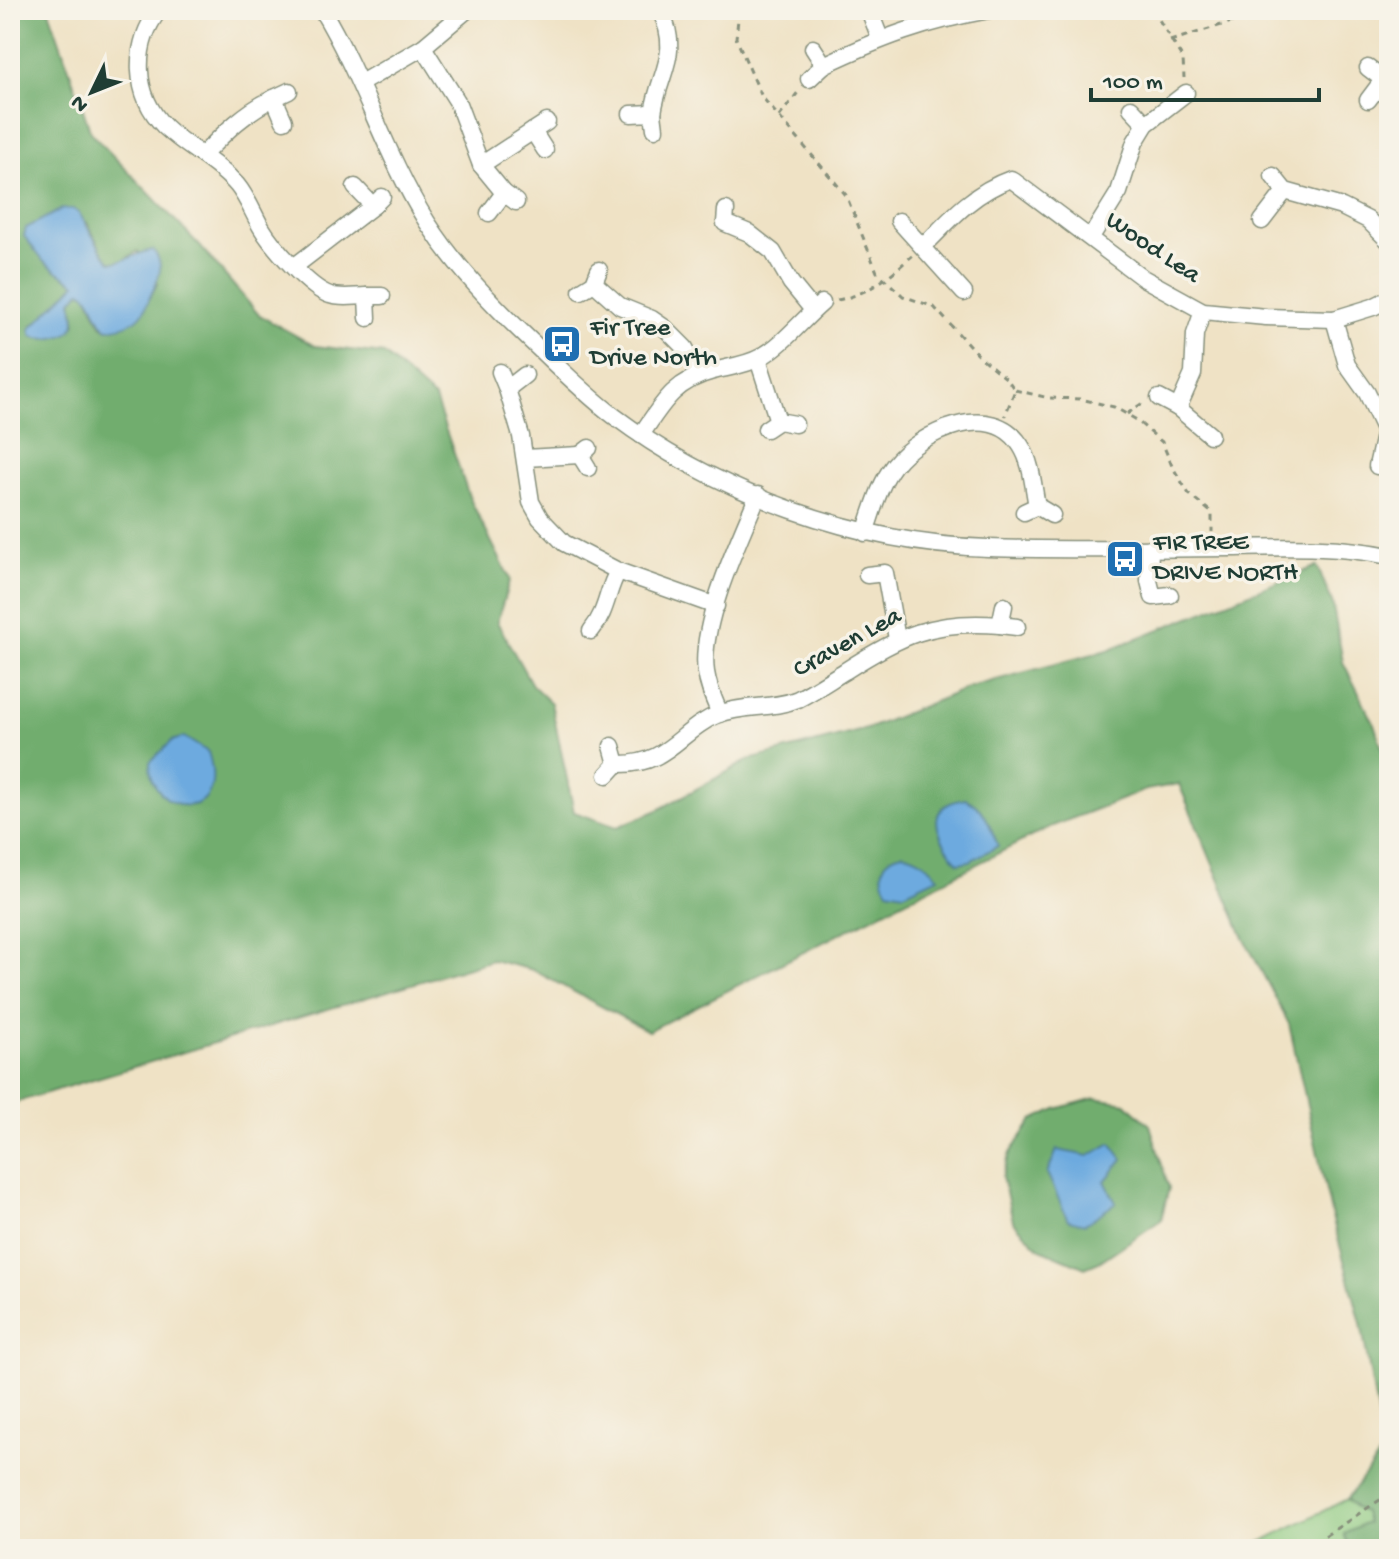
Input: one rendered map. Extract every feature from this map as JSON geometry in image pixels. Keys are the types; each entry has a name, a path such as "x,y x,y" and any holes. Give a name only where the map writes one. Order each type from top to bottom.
{"street":[{"path":"159,10 141,46 140,80 145,97 166,128 235,183 272,243 327,295 374,296 368,318"},
{"path":"322,10 342,43 403,180 448,252 555,365 613,415 641,435 715,477 807,515 865,533 989,549 1325,547 1389,556"},
{"path":"361,83 423,47 467,10"},
{"path":"631,114 654,121 657,92 669,63 671,49 670,36 660,10"},
{"path":"869,10 880,38"},
{"path":"809,79 824,65 880,38 937,19 989,10"},
{"path":"423,47 457,101 481,165 510,197 489,213"},
{"path":"813,48 824,65"},
{"path":"1368,68 1386,82 1368,100"},
{"path":"1091,237 1119,192 1135,142 1146,124 1186,93"},
{"path":"203,155 232,124 282,94 284,121"},
{"path":"1131,108 1146,124"},
{"path":"481,165 540,127 545,150"},
{"path":"1273,176 1285,191 1342,207 1368,220 1389,241"},
{"name":"Wood Lea","path":"924,246 961,208 990,187 1011,179 1143,278 1203,311 1334,319 1389,299"},
{"path":"295,266 378,202 355,187"},
{"path":"1262,221 1285,191"},
{"path":"641,435 670,394 699,374 758,359 778,346 818,306 791,283 773,252 726,216 712,236"},
{"path":"899,221 964,293"},
{"path":"591,281 620,306 665,328 685,348 699,374"},
{"path":"1178,408 1193,374 1195,334 1203,311"},
{"path":"1334,319 1347,365 1367,393 1387,431 1377,466"},
{"path":"758,359 780,424"},
{"path":"500,372 525,458 531,502 551,532 578,552 618,571 716,606"},
{"path":"507,389 525,375"},
{"path":"1159,398 1178,408 1210,435"},
{"path":"865,533 886,478 912,447 933,434 982,423 1001,428 1015,437 1026,454 1038,511"},
{"path":"525,458 586,457"},
{"path":"720,714 706,671 706,650 716,606 758,495"},
{"path":"1150,548 1149,581 1155,605 1170,595"},
{"path":"588,634 607,607 618,571"},
{"path":"867,575 885,573 897,639"},
{"name":"Craven Lea","path":"612,746 612,769 651,759 720,714 765,708 800,698 897,639 939,626 1009,626 1004,606"}],"path":[{"path":"739,10 736,38 762,97 846,195 877,272 903,296 934,307 1015,390 1114,407 1148,429 1162,442 1189,494 1212,513 1212,548"},
{"path":"1153,10 1183,59 1186,93"},
{"path":"1170,41 1270,10"},
{"path":"779,117 809,79"},
{"path":"818,306 858,296 885,279 924,246"},
{"path":"1001,428 1015,390"},
{"path":"1127,414 1140,403 1159,398"},
{"path":"1305,1549 1389,1494"}],"green space":[{"path":"10,10 49,10 91,133 200,246 259,315 315,346 384,354 435,399 470,499 510,579 497,622 532,685 551,703 574,812 617,827 658,810 749,760 867,729 970,687 1108,650 1317,566 1332,601 1343,662 1373,721 1389,768 1389,1549 1350,1549 1344,1534 1367,1523 1364,1512 1347,1499 1384,1450 1361,1323 1331,1213 1289,1024 1244,938 1179,784 1146,790 1050,827 648,1031 533,970 492,960 10,1104","holes":["87,222 111,262 119,263 138,251 158,283 136,319 107,329 101,325 87,294 81,291 72,300 76,324 33,325 76,284 44,262"]},
{"path":"1095,1098 1126,1103 1150,1125 1169,1188 1161,1220 1099,1262 1085,1268 1040,1249 1013,1221 1002,1177 1010,1153 1033,1120 1056,1109"},
{"path":"1347,1499 1364,1512 1367,1523 1344,1534 1350,1549 1247,1549"}],"water":[{"path":"62,209 73,209 79,213 111,262 153,250 159,262 158,279 140,317 123,326 107,329 89,298 81,291 72,300 75,320 67,334 55,338 32,336 30,329 76,284 44,262 24,236 26,228"},
{"path":"184,737 208,752 212,776 209,793 200,802 187,805 174,802 162,794 153,780 150,762 172,741"},
{"path":"966,799 983,813 998,846 970,861 958,863 944,843 937,824 938,815 952,802"},
{"path":"902,853 922,861 938,877 904,893 888,890 883,867 890,858"},
{"path":"1111,1143 1123,1159 1105,1181 1116,1203 1085,1224 1068,1220 1047,1173 1057,1150 1089,1156"}],"place":[{"name":"Fir Tree Drive North","path":"562,344"},
{"name":"FIR TREE DRIVE NORTH","path":"1125,559"}]}
